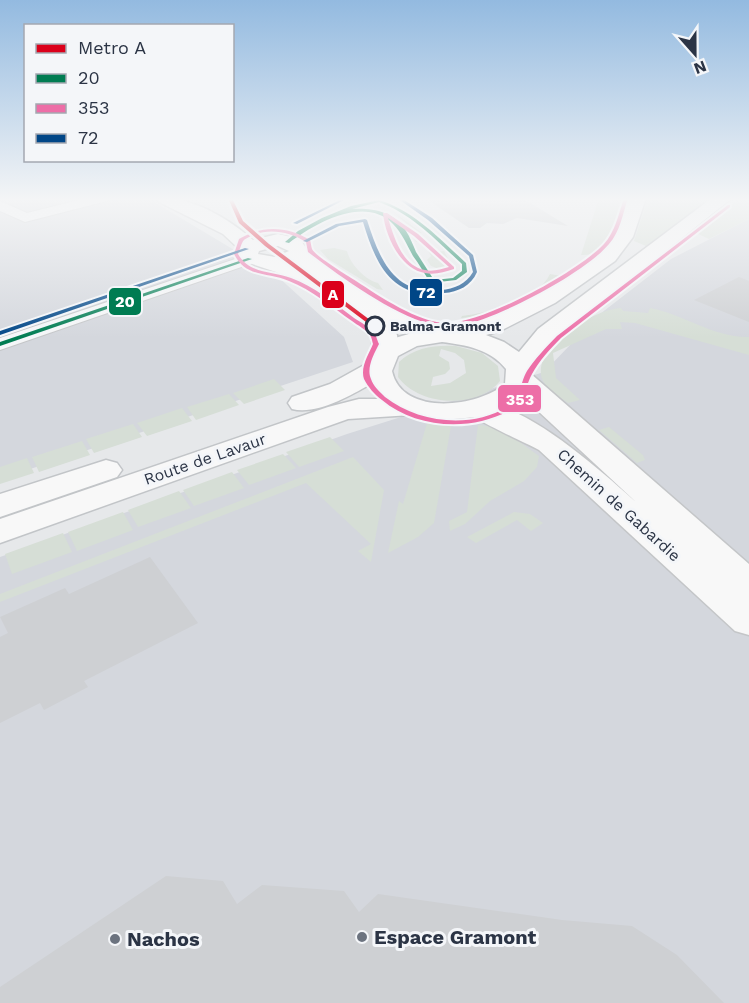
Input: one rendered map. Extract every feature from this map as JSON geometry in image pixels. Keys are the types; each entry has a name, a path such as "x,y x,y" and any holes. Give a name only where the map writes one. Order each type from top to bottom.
{"main road":[{"path":"249,245 295,270 374,321 385,334 382,361 377,376 385,389 398,400 413,406 453,411 494,405 512,393 520,374 547,334 662,245"},
{"path":"250,245 260,252"},
{"name":"Route de Lavaur","path":"0,506 340,390 382,361 402,343 491,326 547,298 608,257 617,245"},
{"name":"Chemin de Gabardie","path":"260,252 288,261 298,255 406,323 496,347 514,360 520,374 749,585"},
{"name":"Route de Lavaur","path":"0,531 338,412 359,408 413,406"},
{"name":"Chemin de Gabardie","path":"477,409 514,424 550,444 749,620"}],"street":[{"path":"0,344 260,252"}],"shaded area":[{"path":"0,245 226,245 276,275 344,337 353,362 0,479"},
{"path":"425,245 429,245 437,252 444,251 452,266 442,270 431,266 427,260 431,256"},
{"path":"584,245 603,245 591,254 581,255"},
{"path":"699,245 749,245 749,1003 0,1003 0,557 347,434 544,372 600,314 671,259"},
{"path":"334,248 347,251 359,271 368,279 378,283 383,290 377,289 328,259 320,250"},
{"path":"550,274 562,276 553,285 529,299 487,314 461,318 512,304 535,291"},
{"path":"621,308 623,311 648,313 650,308 723,334 749,337 749,355 635,323 620,322 622,329 606,329 553,353 556,378 580,400 568,403 543,381 541,368 545,356 554,343 580,323 595,315"},
{"path":"456,346 482,353 498,366 500,381 477,397 448,401 420,394 407,387 398,377 399,362 412,353 426,348","holes":["441,349 455,353 464,360 466,373 450,383 431,386 433,377 445,374 450,369 449,362 439,356"]},
{"path":"274,379 285,390 244,404 233,393"},
{"path":"229,394 239,405 196,420 187,407"},
{"path":"182,408 192,421 147,436 137,423"},
{"path":"427,423 451,426 434,523 418,537 388,553 399,501 403,504"},
{"path":"133,424 142,437 94,453 86,439"},
{"path":"478,425 495,428 525,446 539,456 537,467 524,481 490,501 465,524 450,531 449,521 467,512"},
{"path":"609,427 643,455 645,460 637,463 599,430"},
{"path":"330,437 344,451 299,467 286,452"},
{"path":"82,441 90,455 39,472 32,457"},
{"path":"283,454 296,468 249,485 237,470"},
{"path":"353,457 384,490 371,562 358,551 371,544 306,483 0,602 0,594"},
{"path":"27,458 34,473 0,484 0,467"},
{"path":"232,472 244,488 194,506 183,490"},
{"path":"179,491 191,508 138,527 128,510"},
{"path":"123,512 133,530 77,551 68,532"},
{"path":"514,512 530,514 543,523 531,531 517,520 476,543 467,537"},
{"path":"63,533 72,552 12,574 5,554"}],"building":[{"path":"739,277 749,281 749,322 694,300"},
{"path":"150,557 198,623 84,681 88,687 44,710 40,703 0,723 0,637 8,633 0,617 65,588 69,594"},
{"name":"Espace Gramont","path":"166,876 223,881 237,904 262,885 344,891 359,912 378,894 562,920 632,926 677,955 724,1003 0,1003 0,987"}],"metro line":[{"name":"A","path":"267,245 376,327"}],"transit line":[{"name":"353","path":"239,245 236,254 240,261 251,270 297,283 372,333 376,344 367,365 367,378 377,393 392,405 410,414 431,420 452,422 492,417 515,404 522,395 530,372 559,337 679,245"},
{"name":"353","path":"309,245 310,251 318,257 398,309 431,323 446,325 482,317 531,295 577,268 606,245"},
{"name":"72","path":"373,245 392,277 403,286 416,291 432,293 461,287 473,276 475,272 471,256 459,245"},
{"name":"353","path":"396,245 406,261 414,268 425,272 437,272 452,268 427,245"},
{"name":"20","path":"410,245 432,282 454,279 465,271 464,264 443,245"},
{"name":"20","path":"411,245 417,258"},
{"name":"72","path":"0,333 247,249"},
{"name":"20","path":"0,344 250,259"}],"place":[{"name":"Balma-Gramont","path":"375,326"},
{"name":"Espace Gramont","path":"362,937"},
{"name":"Nachos","path":"115,939"}]}
